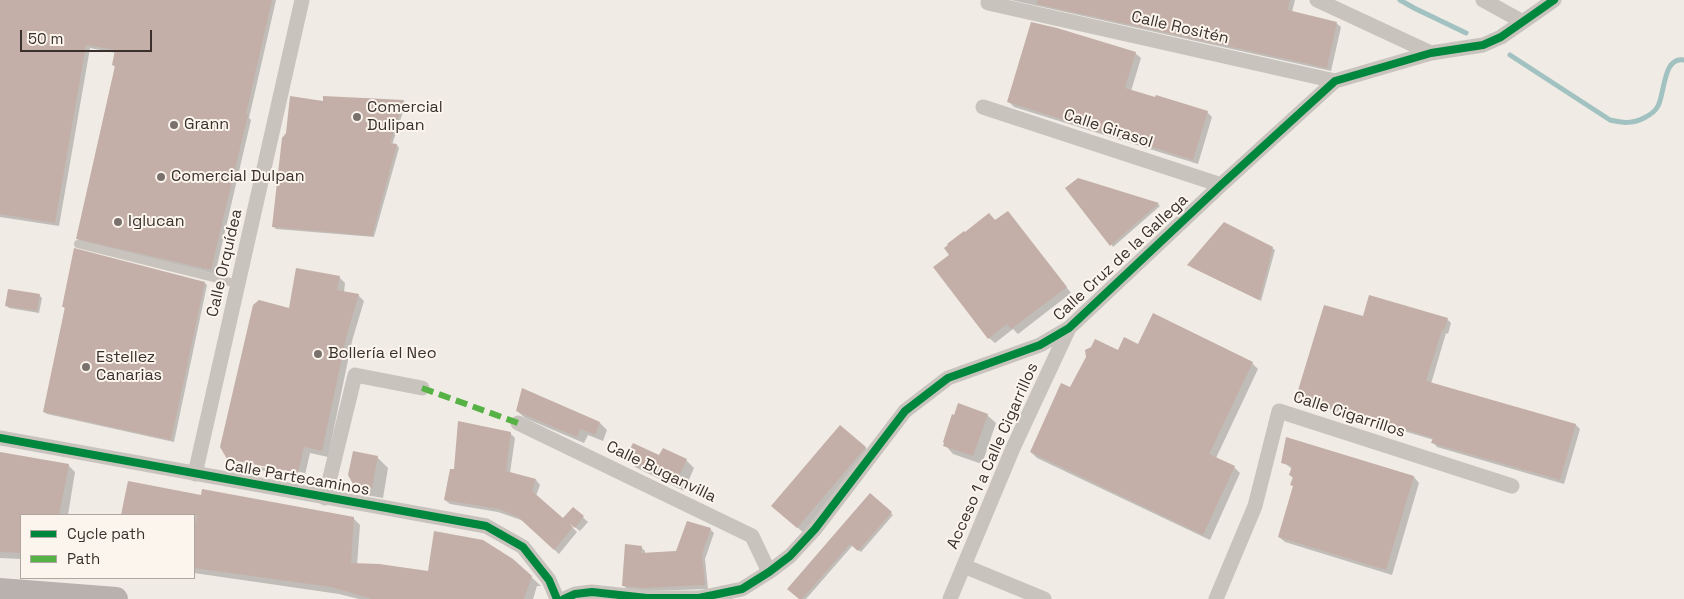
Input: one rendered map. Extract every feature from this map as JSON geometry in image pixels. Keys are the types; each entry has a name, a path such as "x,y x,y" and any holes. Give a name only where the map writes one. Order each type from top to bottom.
{"main road":[{"path":"0,590 103,598"}],"street":[{"name":"Calle Orquídea","path":"196,474 302,0"},
{"path":"1317,0 1431,53"},
{"path":"1484,0 1523,22"},
{"name":"Calle Cruz de la Gallega","path":"564,599 575,594 592,592 647,598 699,598 742,589 790,556 814,529 906,411 948,378 1040,345 1069,328 1335,81 1431,53 1483,45 1500,37 1554,0"},
{"name":"Calle Rositén","path":"988,3 1335,81"},
{"name":"Calle Girasol","path":"984,107 1221,185"},
{"name":"Acceso 1 a Calle Cigarrillos","path":"950,599 1013,448 1069,328"},
{"path":"325,498 355,375 422,388"},
{"name":"Calle Cigarrillos","path":"1216,599 1255,506 1279,411 1512,486"},
{"name":"Calle Buganvilla","path":"518,423 752,536 769,572"},
{"name":"Calle Partecaminos","path":"0,438 486,526 523,546 549,580 557,599"},
{"path":"964,566 1044,599"}],"lane":[{"path":"78,244 238,284"}],"building":[{"path":"0,0 272,0 246,114 248,115 211,270 76,239 115,66 112,65 115,50 86,45 55,223 0,214"},
{"path":"1038,0 1290,0 1288,10 1337,22 1327,68 1036,4"},
{"path":"1031,22 1136,52 1125,88 1155,97 1156,95 1208,111 1193,160 1007,102"},
{"path":"290,96 323,101 323,96 404,100 390,143 397,144 372,236 272,227 282,138 286,133"},
{"path":"1078,178 1159,203 1110,246 1065,188"},
{"path":"1008,211 1067,287 1011,329 1007,324 988,339 933,267 949,255 944,248 947,244 964,231 989,213 995,220"},
{"path":"1224,222 1273,247 1259,300 1187,265"},
{"path":"74,248 205,282 171,440 43,412 65,307 62,307"},
{"path":"296,268 340,276 337,290 359,294 347,334 322,451 304,447 298,473 227,459 220,447 253,305 259,300 289,308"},
{"path":"8,289 40,294 37,311 5,306"},
{"path":"1369,295 1448,318 1444,330 1442,330 1426,381 1576,424 1560,480 1431,443 1433,438 1296,397 1324,305 1363,316"},
{"path":"1153,313 1253,362 1209,454 1235,466 1203,535 1030,452 1061,383 1070,387 1086,357 1085,350 1091,347 1095,339 1118,350 1124,337 1138,344"},
{"path":"522,388 600,422 595,435 580,429 577,437 516,411"},
{"path":"958,403 988,414 973,456 943,446 952,414 954,415"},
{"path":"458,421 511,432 506,471 536,479 532,491 563,518 573,507 584,516 575,528 566,520 573,527 554,550 518,517 499,509 444,500 450,469 454,469"},
{"path":"840,425 866,447 797,528 771,506"},
{"path":"1286,437 1414,476 1386,570 1278,537 1293,486 1290,485 1293,477 1289,475 1292,466 1281,463"},
{"path":"633,443 659,455 663,448 687,459 676,483 625,459"},
{"path":"353,451 378,456 372,488 353,484 348,475"},
{"path":"0,452 69,464 59,514 20,514 20,553 0,552"},
{"path":"128,481 201,495 202,489 354,517 351,563 379,564 428,571 434,531 483,540 513,559 532,576 524,599 372,599 331,587 195,568 195,525 197,515 121,514"},
{"path":"870,493 892,512 858,551 850,544 802,599 799,599 787,589"},
{"path":"687,521 711,528 702,554 705,585 645,588 622,586 625,544 642,546 641,553 676,551"}],"waterway":[{"path":"1400,0 1466,33"},
{"path":"1510,55 1610,120 1623,122 1640,120 1654,112 1660,100 1668,69 1677,60 1684,60"}],"marked path":[{"path":"422,388 518,423"}],"cycle path":[{"path":"564,599 575,594 592,592 647,598 699,598 742,589 790,556 815,529 905,411 948,378 1040,345 1069,328 1335,81 1431,53 1483,45 1501,37 1554,0"},
{"path":"0,438 486,526 523,547 549,580 557,599"}],"place":[{"name":"Comercial Dulipan","path":"357,117"},
{"name":"Grann","path":"174,125"},
{"name":"Comercial Dulpan","path":"161,177"},
{"name":"Iglucan","path":"118,222"},
{"name":"Bollería el Neo","path":"318,354"},
{"name":"Estellez Canarias","path":"86,367"}]}
